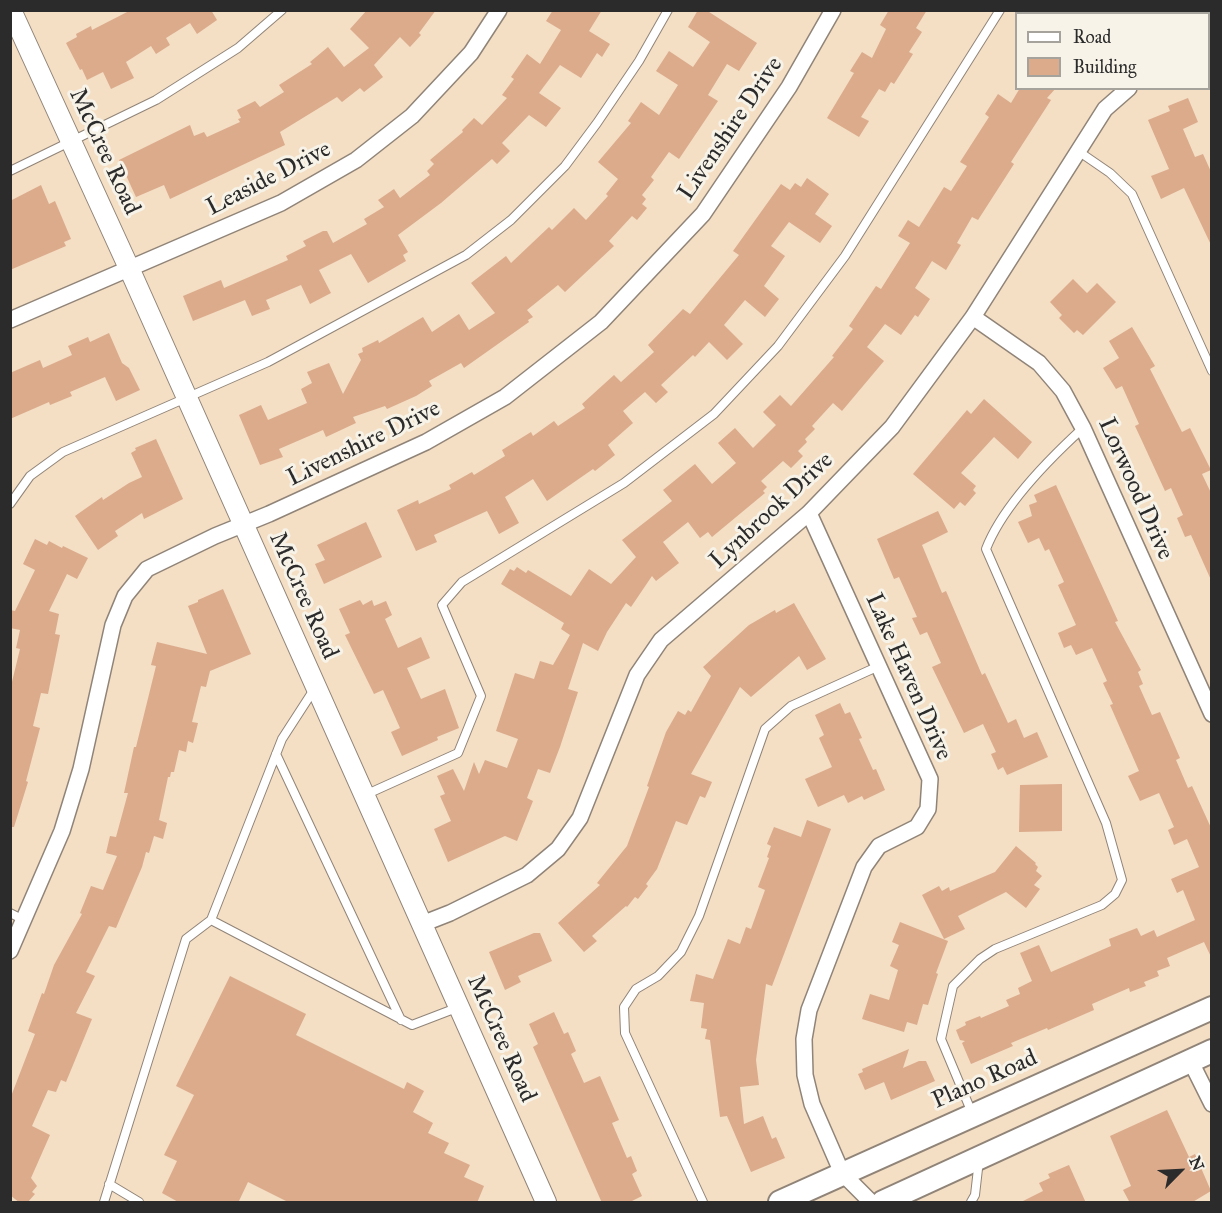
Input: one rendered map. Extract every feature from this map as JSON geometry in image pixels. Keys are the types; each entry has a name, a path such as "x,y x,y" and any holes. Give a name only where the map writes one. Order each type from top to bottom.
{"main road":[{"name":"Plano Road","path":"780,1203 842,1173 1212,1008"},
{"path":"883,1203 1212,1051"}],"street":[{"name":"Leaside Drive","path":"10,320 281,203 356,160 412,117 471,53 499,10"},
{"name":"Livenshire Drive","path":"10,951 17,916 63,831 81,769 112,625 125,596 147,569 426,442 505,396 601,321 703,214 789,87 833,10"},
{"name":"McCree Road","path":"13,12 546,1203"},
{"name":"Lynbrook Drive","path":"422,924 450,913 527,875 558,849 579,818 637,675 661,640 809,513 892,427 973,317 1105,109 1127,90"},
{"name":"Lorwood Drive","path":"973,317 1039,363 1063,391 1083,428 1212,714"},
{"name":"Lake Haven Drive","path":"809,513 930,779 928,809 917,827 879,846 864,867 809,1010 804,1039 805,1075 812,1104 842,1173 871,1203"},
{"path":"1190,1060 1212,1104"}],"lane":[{"path":"10,171 165,94 238,48 282,10"},
{"path":"10,504 30,476 63,452 268,362 466,255 511,220 565,166 639,61 668,10"},
{"path":"364,795 458,753 482,696 442,605 462,582 624,483 722,406 778,346 845,256 1000,10"},
{"path":"1078,151 1110,173 1132,194 1212,371"},
{"path":"973,1116 941,1039 953,986 980,959 995,949 1102,905 1115,894 1122,880 1106,823 986,549 1001,516 1059,450 1083,428"},
{"path":"703,1203 625,1032 624,1007 636,989 658,976 681,952 699,916 765,729 790,706 879,666"},
{"path":"104,1203 186,939 211,920 282,739 315,686"},
{"path":"276,754 401,1020"},
{"path":"211,920 412,1025 459,1007"},
{"path":"971,1203 975,1195 980,1158"},
{"path":"110,1184 139,1203"}],"building":[{"path":"131,10 211,10 217,20 197,34 190,23 166,38 170,45 156,54 151,46 126,62 134,78 111,89 103,72 87,80 66,43 77,37 76,34 91,26 92,30"},
{"path":"367,10 436,10 419,33 421,35 410,47 400,37 374,65 383,77 364,92 360,88 342,102 337,97 280,132 285,145 170,199 164,185 136,197 119,160 190,125 194,136 204,132 207,137 240,122 238,119 241,118 237,110 255,101 260,107 284,92 279,85 312,64 310,62 328,47 344,67 369,48 350,29"},
{"path":"553,10 602,10 589,31 610,44 602,57 597,53 581,78 560,65 539,93 561,108 546,127 529,115 502,143 510,151 497,164 492,159 441,203 398,235 408,252 403,255 406,261 368,283 351,254 319,270 331,293 310,304 301,285 266,300 270,309 252,316 245,300 193,321 183,296 221,280 224,288 288,260 286,256 306,246 303,241 323,231 327,231 333,243 367,224 364,219 384,207 378,200 394,189 400,198 430,175 427,171 434,164 430,160 463,132 462,130 474,118 482,125 507,98 502,95 514,79 511,77 527,54 540,64 561,30 546,21"},
{"path":"698,10 706,10 757,43 739,71 727,64 708,95 718,101 679,159 669,152 651,177 654,180 642,195 646,199 642,204 647,208 637,220 632,216 609,241 614,246 565,292 558,285 527,310 533,317 528,320 529,322 464,368 461,363 429,381 432,386 416,396 387,409 385,406 353,417 356,423 326,437 323,430 279,449 283,457 260,465 239,415 261,405 268,420 307,403 301,389 312,383 307,372 329,363 343,394 361,360 358,354 363,352 362,348 378,340 379,343 423,317 432,332 459,314 469,330 495,313 471,283 506,256 511,263 549,227 552,230 574,208 586,220 608,196 606,194 618,179 598,162 631,123 628,121 641,102 659,115 678,85 656,71 669,51 693,67 710,42 688,27"},
{"path":"889,10 927,10 916,28 922,32 909,52 913,54 894,84 891,82 885,92 879,89 861,117 869,121 859,137 827,118 854,73 850,71 862,52 872,58 886,29 880,25"},
{"path":"1019,90 1054,90 1047,98 1051,100 1011,162 1014,164 978,220 972,217 957,243 961,245 946,270 932,261 915,288 930,299 918,317 915,315 901,335 885,324 867,347 884,361 842,411 833,403 812,426 815,429 798,451 803,456 791,468 783,461 761,481 767,487 763,491 765,493 712,537 708,532 700,538 688,522 663,542 679,563 656,581 652,576 631,607 626,603 598,651 583,643 568,689 578,692 560,747 550,773 538,769 527,798 533,801 517,841 505,836 448,862 434,829 451,821 440,796 445,794 437,776 453,769 464,791 474,762 479,774 485,760 507,768 518,739 496,731 515,673 534,679 540,661 553,665 570,635 561,629 564,623 501,584 510,569 514,571 517,567 526,573 528,570 571,596 589,569 611,584 636,557 622,540 672,501 663,490 695,464 712,484 736,463 718,443 735,428 753,448 776,425 763,412 780,395 791,406 834,357 832,356 853,329 849,326 876,286 881,289 910,243 898,236 908,220 919,227 944,187 951,191 967,166 960,162 989,117 985,114 998,94 1011,103"},
{"path":"1188,98 1198,122 1183,129 1195,157 1203,154 1212,174 1212,247 1184,188 1161,199 1151,176 1169,169 1148,120 1170,111 1168,106"},
{"path":"807,178 829,194 815,214 832,226 820,243 789,222 771,246 785,256 764,286 779,299 765,317 745,300 724,325 743,344 727,360 709,342 695,357 693,355 661,385 668,392 656,403 645,392 623,411 633,423 608,445 615,455 595,471 593,469 547,501 533,479 505,497 519,523 499,534 487,511 434,535 437,542 416,551 397,510 418,500 419,504 451,489 449,485 472,472 474,475 505,456 502,450 531,432 533,436 554,421 558,426 585,408 582,404 614,375 621,382 654,352 648,345 683,309 690,314 739,255 733,251 781,184 790,190 795,183 801,187"},
{"path":"41,185 49,204 55,201 71,239 64,242 66,246 10,270 10,201"},
{"path":"1073,279 1087,293 1097,283 1116,302 1083,335 1077,330 1074,333 1059,318 1062,315 1050,302"},
{"path":"1132,327 1155,366 1150,369 1182,432 1190,428 1211,470 1202,474 1212,495 1211,580 1191,535 1185,537 1177,518 1183,515 1171,488 1165,491 1135,426 1139,424 1122,386 1116,389 1103,368 1119,358 1109,341"},
{"path":"109,333 122,363 129,368 140,390 116,401 105,377 70,392 72,396 50,405 49,402 10,419 10,373 40,360 43,368 72,355 68,346 88,337 90,342"},
{"path":"984,399 1032,442 1018,459 994,437 961,473 976,486 973,490 976,493 965,506 960,502 954,509 913,474 967,410 971,414"},
{"path":"156,439 183,499 144,519 142,513 115,531 118,536 98,550 75,516 102,497 103,500 142,477 131,453 136,450 135,448"},
{"path":"1056,485 1118,621 1115,622 1141,670 1138,672 1143,684 1139,686 1152,715 1160,712 1180,758 1176,760 1188,788 1192,786 1212,830 1212,959 1204,942 1167,958 1170,966 1157,971 1159,976 1144,982 1146,986 1130,992 1129,988 1092,1004 1094,1010 1011,1043 1013,1046 971,1064 962,1043 965,1041 960,1040 956,1030 966,1025 965,1022 1009,1006 1006,1000 1020,994 1018,988 1032,981 1020,953 1039,945 1051,972 1111,946 1109,939 1137,928 1141,936 1154,930 1157,937 1195,920 1183,890 1177,893 1171,879 1199,867 1187,839 1174,845 1168,830 1174,827 1159,793 1140,801 1128,776 1139,771 1110,705 1113,704 1103,683 1107,681 1092,648 1076,655 1071,645 1064,648 1058,633 1076,625 1058,585 1064,582 1049,549 1045,551 1039,538 1028,543 1018,522 1032,516 1029,505 1037,502 1034,495"},
{"path":"938,511 948,532 922,545 942,593 946,591 982,675 985,673 1008,723 1016,719 1024,738 1037,732 1048,757 1007,775 1003,767 998,770 991,754 996,752 983,724 964,733 932,667 941,663 927,632 920,635 912,618 917,617 899,577 894,579 877,539"},
{"path":"366,522 382,557 324,584 315,564 325,560 317,545"},
{"path":"35,539 47,545 49,541 62,548 63,546 88,558 77,579 67,574 49,611 59,614 55,634 60,635 48,694 41,693 33,726 40,728 26,781 28,782 14,827 10,827 10,690 20,649 16,648 20,630 10,628 10,610 15,611 35,570 23,564"},
{"path":"223,589 251,654 210,671 206,687 201,686 192,722 198,723 193,743 188,741 186,752 179,750 174,772 171,772 168,777 159,820 167,823 163,839 154,836 149,853 146,852 116,928 109,926 86,972 95,976 76,1013 92,1019 66,1082 61,1080 56,1092 48,1090 32,1126 50,1135 31,1178 37,1186 32,1192 35,1194 27,1203 20,1203 10,1195 10,1099 35,1034 28,1031 54,965 82,914 80,913 91,886 103,890 117,856 106,853 110,836 116,837 128,793 124,793 156,666 151,665 157,642 207,654 188,606"},
{"path":"360,600 363,605 372,600 374,606 386,601 392,615 385,619 398,648 421,637 430,658 407,668 421,699 445,689 459,728 402,756 391,732 400,728 383,690 374,694 345,635 350,633 339,609"},
{"path":"794,603 826,659 807,670 799,656 751,697 740,687 691,774 712,782 705,798 700,796 687,825 676,821 657,869 638,899 635,897 627,907 592,936 597,941 584,952 558,923 600,885 597,883 627,846 666,732 678,711 685,715 688,710 691,712 711,676 703,667 749,625 775,610 776,613"},
{"path":"840,703 845,714 850,712 862,738 859,739 885,790 864,800 862,796 848,803 844,795 818,807 805,779 832,767 819,738 824,735 815,715"},
{"path":"1062,784 1062,831 1019,832 1020,785"},
{"path":"807,820 831,829 772,986 766,984 756,1060 759,1085 740,1087 744,1124 763,1116 772,1139 776,1137 785,1158 751,1172 727,1116 720,1117 710,1040 705,1039 707,1029 701,1028 704,1003 690,1001 696,974 713,979 728,939 740,944 746,927 751,929 765,890 758,887 769,858 767,857 771,846 767,844 774,827 801,837"},
{"path":"1016,846 1036,863 1038,867 1036,871 1042,876 1034,885 1040,889 1026,908 1006,892 958,916 965,929 944,939 922,895 939,886 942,891 949,887 950,891 995,872"},
{"path":"900,922 948,941 936,973 938,974 928,1005 923,1004 917,1025 907,1022 904,1032 862,1019 870,994 889,1000 898,970 890,966 899,945 892,942"},
{"path":"534,933 540,933 552,961 518,976 521,982 505,990 489,952"},
{"path":"230,976 306,1014 296,1035 404,1089 407,1082 424,1091 413,1112 433,1123 428,1133 449,1143 444,1153 470,1165 464,1177 484,1186 477,1203 290,1203 248,1182 238,1203 180,1203 162,1193 177,1161 164,1155 194,1095 176,1086"},
{"path":"554,1012 564,1034 568,1032 576,1051 571,1054 584,1083 600,1076 619,1120 612,1123 627,1158 631,1156 637,1171 632,1174 642,1196 628,1203 602,1203 533,1047 538,1044 529,1024"},
{"path":"909,1049 903,1068 919,1061 926,1061 935,1081 891,1100 884,1082 865,1090 858,1074 863,1072 862,1069"},
{"path":"1167,1110 1189,1157 1195,1154 1211,1191 1191,1203 1130,1203 1123,1190 1131,1186 1110,1136"},
{"path":"1069,1165 1086,1203 1019,1203 1043,1191 1039,1183 1050,1178 1048,1174"}]}
